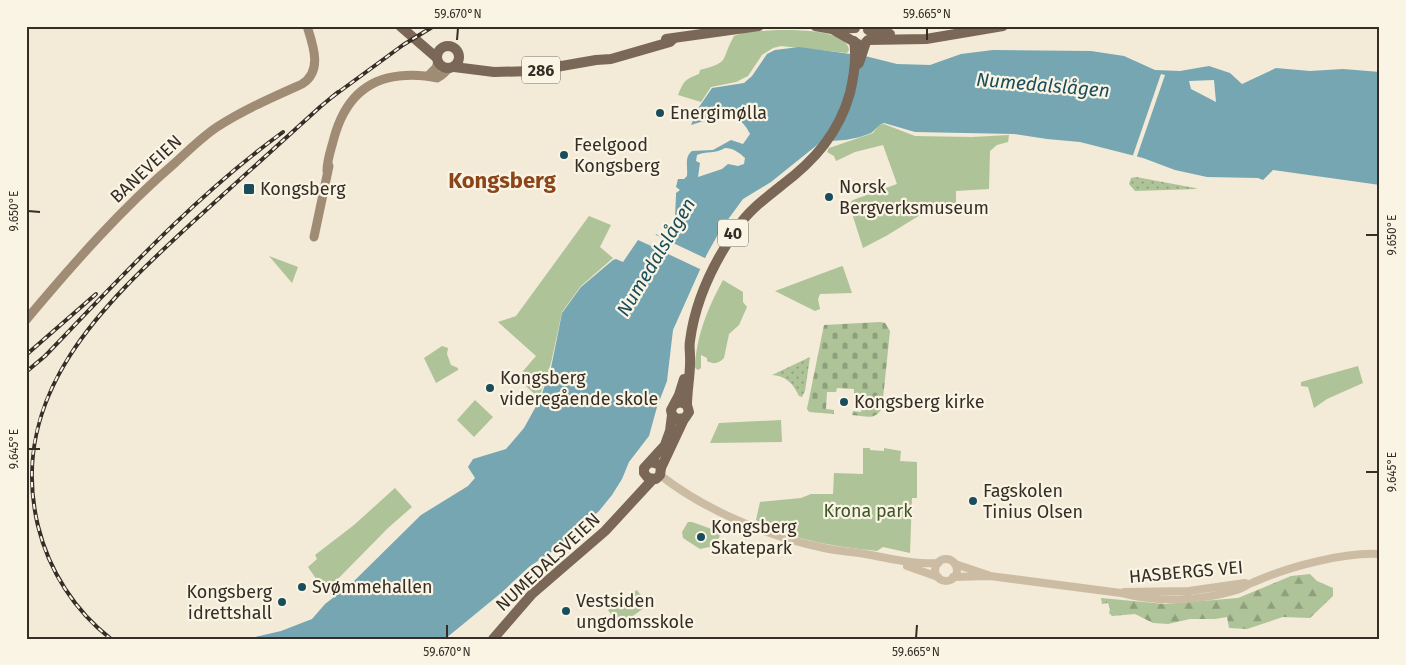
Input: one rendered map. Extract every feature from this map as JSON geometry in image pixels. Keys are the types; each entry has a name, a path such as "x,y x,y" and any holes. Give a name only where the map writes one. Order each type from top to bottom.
{"main road":[{"name":"BANEVEIEN","path":"26,320 130,205 198,142 238,115 306,81 313,73 314,58 307,26"},
{"name":"286","path":"400,26 444,68 484,71 533,71 602,60 632,54 670,42 673,39 705,32 759,26"},
{"path":"815,26 860,36 926,39 1003,26"},
{"path":"860,36 880,33 933,32 973,26"},
{"name":"40","path":"644,473 645,466 665,445 670,431 671,410 682,385 696,312 722,252 738,226 757,205 800,171 823,148 842,116 849,95 858,63 860,36"},
{"path":"417,42 454,48 472,64 484,71"},
{"path":"428,76 436,68 439,50 444,46"},
{"path":"314,237 327,171 334,151 334,140 342,114 354,99 368,87 393,77 428,76 437,78 458,61 459,54"},
{"name":"40","path":"684,419 689,412 687,405 689,349"},
{"path":"675,404 682,402 687,405"},
{"path":"672,415 677,419 684,419"},
{"name":"NUMEDALSVEIEN","path":"492,639 532,594 594,541 658,474 684,419"},
{"path":"644,473 648,478 658,474 655,462 650,462"},
{"name":"NUMEDALSVEIEN","path":"625,509 644,473"}],"street":[{"name":"HASBERGS VEI","path":"658,474 710,506 766,532 811,546 914,567 945,580 953,577 990,576 1120,593 1134,591 1189,591 1254,582 1324,560 1354,555 1380,554"},
{"name":"HASBERGS VEI","path":"849,553 861,553 920,563 938,563 948,559 955,564 990,576"},
{"path":"938,563 935,570 938,576"},
{"path":"953,577 956,570 955,564"}],"green space":[{"path":"778,30 830,34 846,43 849,50 847,53 781,46 773,48 762,55 748,76 736,82 711,87 701,102 678,95 683,84 699,74 700,70 721,62 734,36 745,32"},
{"path":"884,124 915,136 972,137 1009,135 1008,142 997,145 990,151 989,189 956,191 956,209 930,209 863,248 849,204 853,200 897,184 883,145 855,152 836,161 834,156 827,152 829,148 873,133 879,125"},
{"path":"1136,177 1197,189 1135,191 1129,184 1131,178"},
{"path":"589,216 611,225 600,247 613,258 581,286 562,312 551,363 539,398 517,378 536,356 498,322 516,316"},
{"path":"269,256 298,267 292,283"},
{"path":"842,266 852,293 820,294 818,299 820,309 815,311 775,291"},
{"path":"723,280 743,292 743,302 747,307 739,325 729,334 724,358 712,363 701,355 701,368 698,370 695,368 700,333 712,301"},
{"path":"885,323 890,331 882,408 879,412 870,417 852,415 853,411 861,412 863,394 854,394 854,389 837,388 836,392 827,392 826,409 834,410 834,414 809,412 807,409 824,325"},
{"path":"442,346 448,348 447,354 451,365 458,368 458,370 436,383 424,358"},
{"path":"810,357 805,391 802,397 799,396 792,384 786,379 772,375"},
{"path":"1358,366 1363,383 1327,399 1314,408 1308,387 1301,386 1301,382"},
{"path":"475,400 493,417 474,437 457,420"},
{"path":"781,420 782,442 710,443 719,423"},
{"name":"Krona park","path":"863,448 884,451 884,448 901,451 900,461 917,462 917,498 912,498 910,553 883,547 877,551 814,542 784,533 756,520 760,502 801,498 811,494 833,494 834,473 863,474"},
{"path":"395,488 412,507 388,528 325,592 308,567 317,559 315,555 354,525"},
{"name":"Kongsberg Skatepark","path":"688,522 720,532 721,534 714,546 700,549 683,538 682,532"},
{"path":"1310,574 1317,581 1333,588 1333,596 1310,618 1283,617 1247,629 1229,628 1227,617 1190,619 1168,624 1153,623 1135,614 1112,616 1109,613 1108,603 1102,604 1101,598 1165,604 1238,598 1291,576"},
{"path":"637,590 648,605 619,626 608,610"}],"water":[{"name":"Numedalslågen","path":"799,47 865,56 897,64 930,65 961,54 993,50 1091,51 1124,56 1155,70 1180,71 1209,66 1230,73 1242,84 1276,68 1310,71 1343,69 1380,72 1380,185 1273,170 1263,180 1258,178 1207,177 1175,170 1143,158 1080,142 1014,134 915,132 884,123 871,133 859,137 822,141 771,182 743,199 721,229 707,254 673,330 667,381 649,436 629,462 622,479 612,495 599,511 570,539 529,567 501,593 445,639 247,639 281,631 312,619 325,604 351,584 421,515 468,486 475,478 468,467 473,459 506,449 524,428 540,399 551,368 562,313 581,287 613,260 616,259 623,262 638,240 649,245 656,234 663,238 661,243 676,231 679,223 675,217 676,193 680,190 676,187 678,179 684,179 687,176 687,159 692,151 713,150 731,140 743,144 750,134 740,121 731,116 714,112 707,120 691,125 699,107 712,88 744,83 752,76 767,54 775,50","holes":["1214,80 1216,102 1191,89 1189,81","725,148 741,154 745,158 744,164 738,166 728,164 722,169 698,177 700,163 696,161 697,155"]}],"pier":[{"path":"1161,74 1165,75 1136,159 1132,158"},
{"path":"654,234 707,259 702,270 649,245"}],"railway":[{"path":"332,97 403,45 434,26"},
{"path":"111,639 86,616 65,589 49,559 38,526 32,478 36,434 50,393 71,354 97,318 128,285 160,252 338,92"},
{"path":"26,372 45,356 130,267 189,210 219,183 283,132"},
{"path":"26,355 96,294"}],"place":[{"name":"Energimølla","path":"660,113"},
{"name":"Feelgood Kongsberg","path":"564,155"},
{"name":"Kongsberg","path":"249,189"},
{"name":"Norsk Bergverksmuseum","path":"829,197"},
{"name":"Kongsberg videregående skole","path":"490,388"},
{"name":"Kongsberg kirke","path":"844,402"},
{"name":"Fagskolen Tinius Olsen","path":"973,501"},
{"name":"Kongsberg Skatepark","path":"701,537"},
{"name":"Svømmehallen","path":"302,587"},
{"name":"Kongsberg idrettshall","path":"282,602"},
{"name":"Vestsiden ungdomsskole","path":"566,611"}],"district":[{"name":"Kongsberg","path":"502,180"}]}
